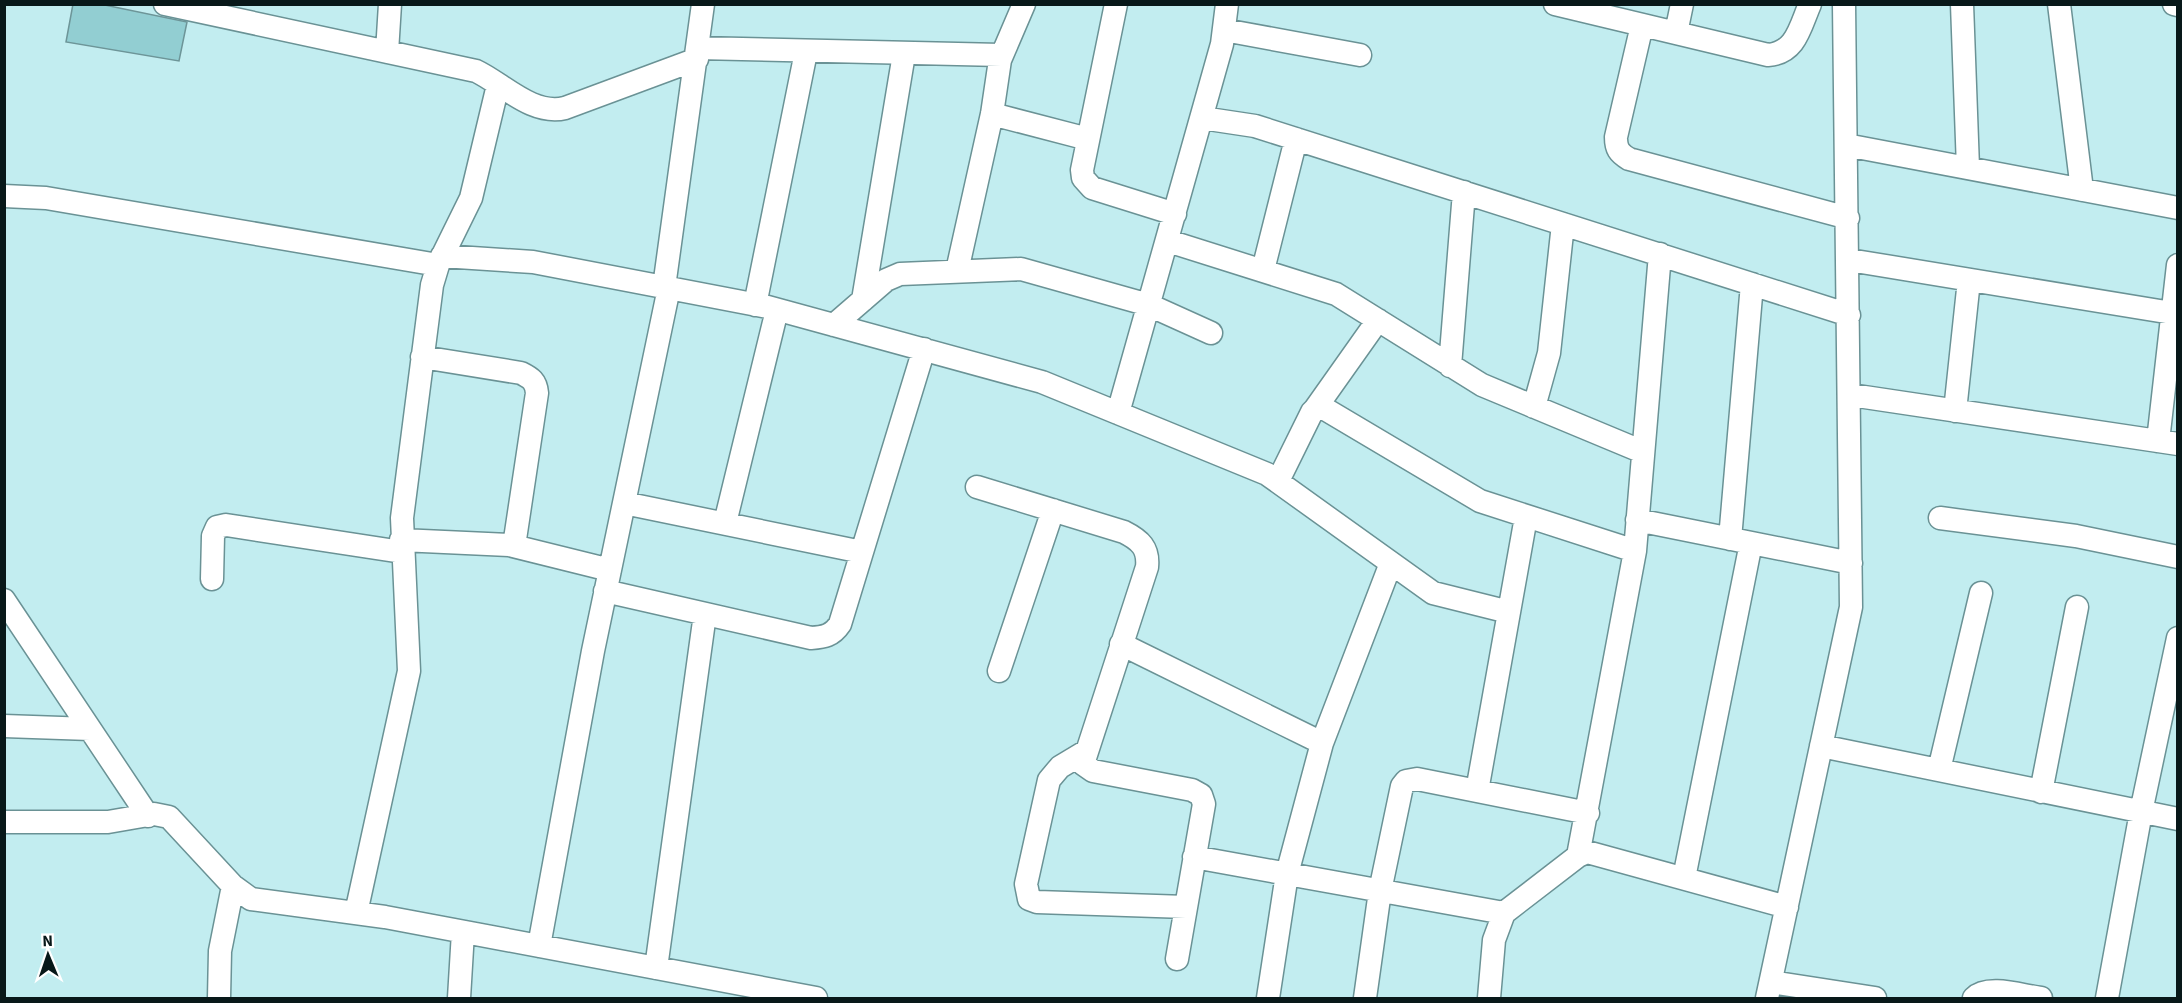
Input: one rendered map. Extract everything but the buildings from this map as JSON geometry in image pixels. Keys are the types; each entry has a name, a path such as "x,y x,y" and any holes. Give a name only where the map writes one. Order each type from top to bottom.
{"street":[{"path":"165,4 476,70 525,101 561,109 697,54 806,52 1001,56"},
{"path":"387,52 390,4"},
{"path":"539,946 608,581 667,288 703,4"},
{"path":"957,271 992,114 1001,56 1024,4"},
{"path":"1116,4 1082,170 1086,184 1175,214"},
{"path":"1118,413 1202,118 1224,30 1227,4"},
{"path":"1555,4 1587,8 1642,25 1768,55 1779,54 1789,49 1810,4"},
{"path":"1676,33 1682,4"},
{"path":"1844,4 1851,395 1851,607 1769,990 1874,998"},
{"path":"1962,4 1968,168"},
{"path":"2059,4 2082,190"},
{"path":"1642,25 1616,137 1616,146 1620,154 1629,159 1848,218"},
{"path":"1224,30 1360,56"},
{"path":"725,524 766,307 806,52"},
{"path":"863,300 904,54"},
{"path":"356,913 409,671 402,518 432,285 440,261 471,198 498,85"},
{"path":"992,114 1089,139"},
{"path":"1202,118 1255,126 1849,315"},
{"path":"1263,270 1296,139"},
{"path":"1846,146 2178,208"},
{"path":"1450,366 1464,192"},
{"path":"4,196 46,198 440,261 534,262 766,307 1042,381 1278,481 1391,563 1441,596 1509,612"},
{"path":"1534,407 1549,353 1563,224"},
{"path":"1168,241 1336,294 1482,385 1643,452"},
{"path":"1578,856 1588,813 1635,551 1660,255"},
{"path":"1849,260 2172,313"},
{"path":"1851,395 2168,443 2172,313 2178,265"},
{"path":"834,325 886,280 900,274 1021,269 1149,305 1211,333"},
{"path":"1955,411 1969,280"},
{"path":"1684,878 1740,541 1752,284"},
{"path":"1278,481 1315,409 1377,320"},
{"path":"212,579 213,536 217,527 226,525 402,546 514,546 705,614 811,638 824,637 834,632 840,624 924,349"},
{"path":"422,357 520,374 531,378 536,385 537,393 514,546"},
{"path":"1315,409 1325,409 1480,501 1635,551"},
{"path":"977,487 1124,532 1139,540 1145,549 1147,567 1085,752 1083,764 1093,771 1192,790 1201,795 1204,804 1178,959"},
{"path":"624,502 862,552"},
{"path":"999,671 1053,510"},
{"path":"1477,791 1526,517"},
{"path":"1940,518 2076,536 2178,557"},
{"path":"1637,520 1851,563"},
{"path":"1268,999 1287,874 1322,743 1391,563"},
{"path":"1939,770 1981,593"},
{"path":"4,600 148,816"},
{"path":"2042,792 2077,608"},
{"path":"656,968 705,614"},
{"path":"2107,999 2141,812 2178,638"},
{"path":"1121,644 1322,743"},
{"path":"4,726 90,729"},
{"path":"1821,746 2178,819"},
{"path":"1085,752 1060,767 1049,780 1026,884 1029,899 1036,902 1186,907"},
{"path":"1365,999 1380,891 1402,786 1406,781 1417,779 1588,813"},
{"path":"4,822 108,822 162,814 169,817 233,886 251,899 356,913 816,999"},
{"path":"1489,999 1494,940 1504,914 1578,856 1595,852 1787,908"},
{"path":"1194,857 1504,914"},
{"path":"219,999 220,951 233,886"},
{"path":"459,999 463,932"},
{"path":"1974,999 1984,992 2034,998"}]}
